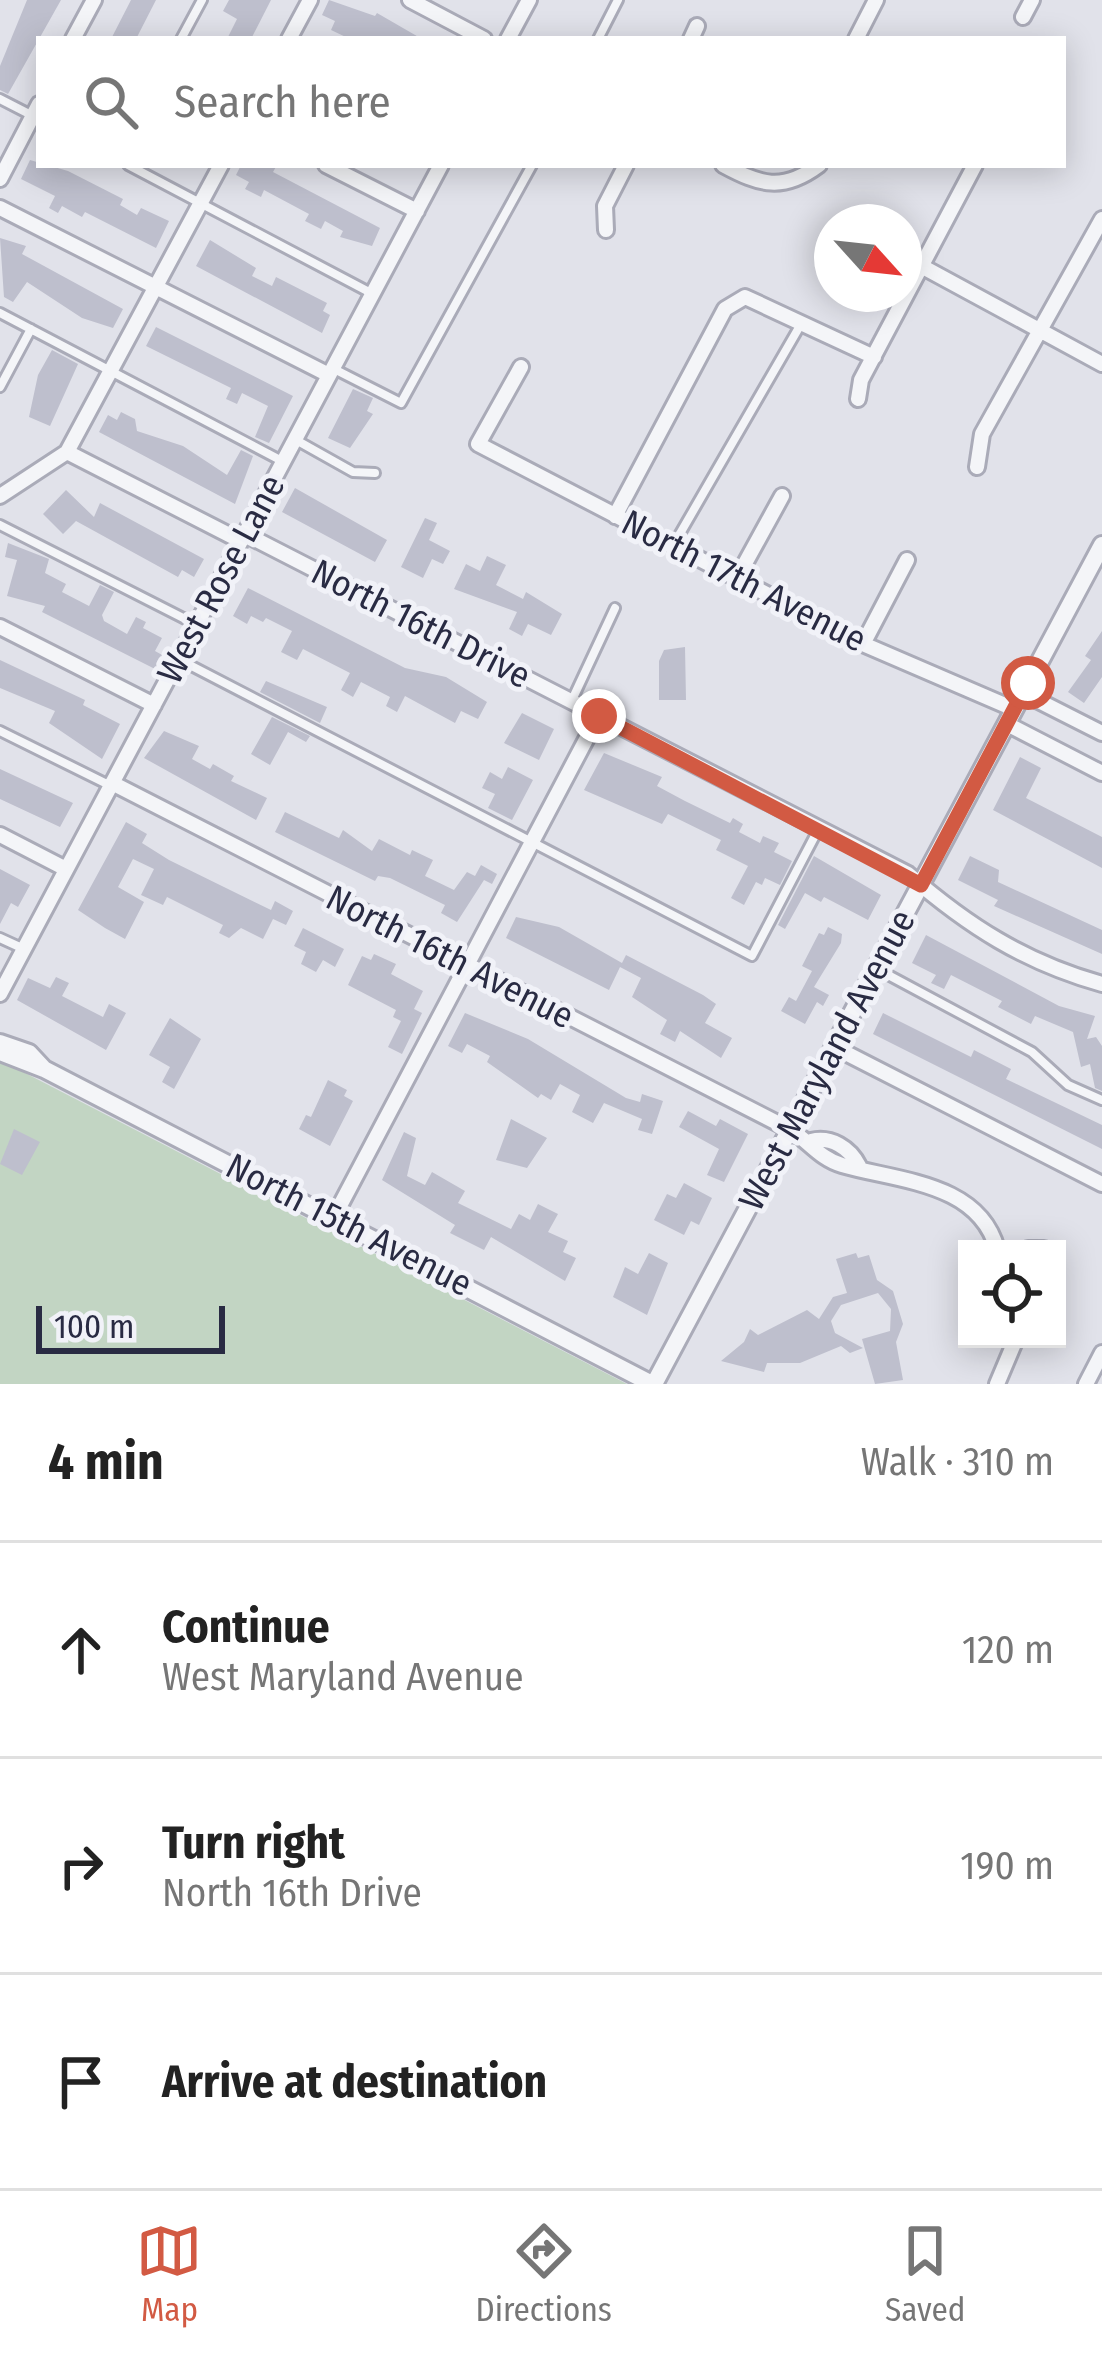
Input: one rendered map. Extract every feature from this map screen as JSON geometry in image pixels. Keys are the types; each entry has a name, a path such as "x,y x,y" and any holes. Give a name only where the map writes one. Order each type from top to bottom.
{"street":[{"path":"75,36 94,0"},
{"path":"291,36 310,0"},
{"path":"410,0 478,36"},
{"path":"510,36 529,0"},
{"path":"858,36 876,0"},
{"path":"1023,17 1032,0"},
{"path":"0,178 36,115"},
{"path":"0,496 68,452 219,168"},
{"path":"332,168 416,211"},
{"name":"West Rose Lane","path":"0,994 439,168"},
{"path":"606,230 605,206 624,168"},
{"path":"730,168 771,186 801,178 815,168"},
{"path":"973,168 922,267 1102,364"},
{"path":"0,208 331,372"},
{"path":"977,467 982,434 1102,219"},
{"path":"616,516 725,309 745,297 874,358"},
{"path":"859,399 861,380 898,312"},
{"name":"North 17th Avenue","path":"521,367 478,444 863,644 1014,709 1102,734"},
{"name":"North 16th Drive","path":"68,452 819,828 921,885 961,920 1020,956 1102,984"},
{"path":"737,578 782,496"},
{"name":"West Maryland Avenue","path":"653,1384 1102,545"},
{"path":"863,644 908,560"},
{"path":"0,627 154,705"},
{"name":"North 17th Avenue","path":"1014,709 1102,772"},
{"path":"334,1217 599,716"},
{"name":"North 16th Avenue","path":"111,784 859,1166 922,1183 971,1208 987,1223 994,1240"},
{"path":"0,835 66,869"},
{"name":"North 15th Avenue","path":"0,1043 29,1053 44,1069"},
{"path":"834,1047 1102,1184"},
{"name":"North 15th Avenue","path":"0,1052 44,1069 653,1384"},
{"path":"997,1384 1012,1348"},
{"path":"1085,1384 1102,1353"}],"lane":[{"path":"183,36 202,0"},
{"path":"600,36 618,0"},
{"path":"0,99 36,113"},
{"path":"134,168 372,294"},
{"path":"331,372 401,403 530,168"},
{"path":"0,313 283,462"},
{"path":"674,545 801,324"},
{"path":"0,387 31,329"},
{"path":"295,439 353,472 375,473"},
{"path":"0,525 196,625"},
{"path":"572,702 615,608"},
{"path":"178,659 752,956 819,828"},
{"path":"0,731 111,784"},
{"path":"0,938 24,950"},
{"path":"877,969 1032,1052 1068,1085 1102,1100"}],"green space":[{"path":"0,1060 627,1384 0,1384"}],"building":[{"path":"27,0 61,0 41,36 36,36 36,44 8,94 0,90 0,66"},
{"path":"131,0 156,0 138,36 113,36"},
{"path":"229,0 271,0 253,36 228,36 237,19 223,11"},
{"path":"329,0 377,13 417,36 344,36 331,30 335,21 322,15"},
{"path":"30,160 36,162 36,168 68,171 123,199 120,205 137,215 141,208 169,221 156,248 85,212 82,217 62,206 58,213 49,208 55,196 21,179"},
{"path":"240,168 275,168 273,172 380,228 372,246 340,237 343,231 325,221 321,229 305,221 309,214 264,190 261,197 245,189 249,182 236,175"},
{"path":"0,238 26,246 22,254 123,309 113,328 82,318 27,282 13,302 4,297"},
{"path":"210,240 256,268 252,276 272,286 276,277 327,303 323,311 330,315 322,333 196,266"},
{"path":"156,327 293,396 269,443 255,437 268,406 242,393 237,404 226,399 231,388 146,346"},
{"path":"52,350 78,364 50,426 29,417 38,375"},
{"path":"353,389 373,398 367,411 373,414 350,448 328,438"},
{"path":"121,412 135,419 137,431 183,446 227,475 241,450 253,456 235,504 99,432 108,415 117,420"},
{"path":"295,488 387,540 375,562 282,512"},
{"path":"66,490 94,517 100,503 204,559 194,577 182,570 178,577 76,521 63,534 43,514"},
{"path":"425,518 437,523 429,540 450,551 443,564 432,559 423,578 401,567"},
{"path":"8,543 49,559 45,573 66,584 62,592 89,606 100,585 114,592 102,615 104,621 127,634 136,617 146,622 143,628 162,638 155,651 164,656 157,670 42,612 45,606 7,596 17,560 5,557"},
{"path":"487,556 506,565 496,585 523,599 526,592 562,614 551,635 528,624 522,636 509,629 517,612 454,589 466,564 480,571"},
{"path":"248,588 405,668 446,677 487,702 478,719 461,711 455,723 405,696 397,712 386,706 390,697 361,682 353,697 341,690 350,673 303,649 297,660 281,652 292,631 266,618 263,622 251,616 247,624 233,616"},
{"path":"1102,631 1102,677 1084,703 1068,692 1091,660 1085,656"},
{"path":"685,647 686,700 659,700 659,661 664,650"},
{"path":"0,660 85,700 83,705 120,724 102,759 49,723 55,711 0,688"},
{"path":"266,681 327,707 320,723 260,692"},
{"path":"522,713 554,729 539,760 504,743"},
{"path":"272,717 310,736 306,742 288,732 270,765 251,754"},
{"path":"164,731 199,746 192,759 210,769 213,764 234,776 231,781 267,798 256,820 144,758"},
{"path":"604,753 662,777 657,786 730,823 733,818 743,824 739,832 760,843 763,836 779,843 774,852 792,861 780,885 765,878 762,885 756,882 744,905 731,898 748,866 716,850 721,840 668,814 662,824 584,790"},
{"path":"1020,757 1041,768 1026,798 1102,837 1102,868 993,810"},
{"path":"508,767 533,780 512,820 488,808 495,794 482,788 490,772 502,779"},
{"path":"0,769 73,803 60,827 0,799"},
{"path":"285,812 339,838 343,830 372,851 379,839 410,855 412,850 433,860 425,876 454,890 467,872 475,876 481,865 497,874 492,884 484,880 457,922 441,913 445,905 390,878 378,876 375,881 275,832"},
{"path":"126,822 147,834 142,843 169,860 271,910 275,901 293,911 286,925 273,919 263,939 241,928 229,938 219,933 223,925 167,897 163,905 141,895 154,869 133,859 118,887 144,902 125,939 105,928 78,910"},
{"path":"814,856 881,895 868,920 824,897 821,902 805,893 785,929 778,925"},
{"path":"970,856 999,870 998,882 1102,930 1102,954 994,906 998,900 958,880"},
{"path":"0,869 30,885 18,907 11,903 0,924"},
{"path":"516,917 559,927 622,963 626,955 703,995 716,1004 705,1023 732,1038 721,1058 680,1031 675,1042 660,1034 667,1020 632,997 641,978 620,967 609,990 506,938"},
{"path":"828,927 842,934 841,943 814,987 829,995 823,1006 817,1002 805,1024 781,1011 789,997 796,1001 812,971 802,966 819,933 824,935"},
{"path":"303,928 344,949 335,967 323,960 316,972 301,964 306,952 294,946"},
{"path":"926,935 1059,1006 1095,1016 1087,1039 1096,1037 1102,1046 1102,1091 1095,1088 1090,1064 1081,1067 1073,1032 1035,1016 1031,1024 998,1007 1002,1001 951,975 944,989 931,983 936,975 912,963"},
{"path":"374,954 396,964 391,974 423,991 414,1009 422,1013 402,1054 388,1047 401,1021 393,1017 396,1010 348,985 362,956 371,960"},
{"path":"56,977 69,983 62,996 103,1017 109,1004 126,1013 106,1050 17,1000 28,978 50,988"},
{"path":"465,1013 528,1039 626,1098 640,1102 642,1094 663,1101 652,1134 638,1130 642,1119 604,1103 593,1123 572,1112 580,1095 560,1084 551,1100 541,1094 538,1098 487,1062 490,1056 467,1044 462,1053 448,1046"},
{"path":"883,1013 971,1057 974,1050 1011,1069 1006,1079 1102,1125 1102,1149 873,1034"},
{"path":"170,1018 201,1039 174,1089 162,1082 170,1067 149,1055"},
{"path":"328,1080 347,1090 344,1096 353,1101 330,1146 299,1129 306,1115 311,1117"},
{"path":"688,1111 716,1126 720,1119 748,1134 724,1182 707,1175 719,1149 679,1127"},
{"path":"511,1119 547,1138 527,1168 496,1160"},
{"path":"14,1129 40,1142 22,1175 0,1164"},
{"path":"404,1132 416,1138 407,1176 425,1185 432,1172 465,1191 458,1203 511,1229 519,1214 530,1220 538,1204 558,1214 548,1232 568,1241 563,1252 576,1258 565,1281 491,1237 484,1250 450,1233 455,1225 382,1180"},
{"path":"684,1183 712,1198 699,1225 691,1221 684,1235 654,1220 667,1194 676,1198"},
{"path":"649,1253 668,1263 647,1315 613,1297 625,1267 638,1274"},
{"path":"856,1253 858,1258 869,1255 877,1280 893,1291 903,1324 896,1342 903,1380 875,1384 862,1339 890,1331 891,1309 878,1293 841,1305 831,1321 835,1333 863,1348 850,1353 841,1346 800,1363 767,1363 764,1372 721,1361 744,1342 750,1329 758,1335 807,1310 819,1319 833,1297 847,1293 836,1259"}],"route":[{"path":"599,716 908,874 921,885 1028,683"}]}
